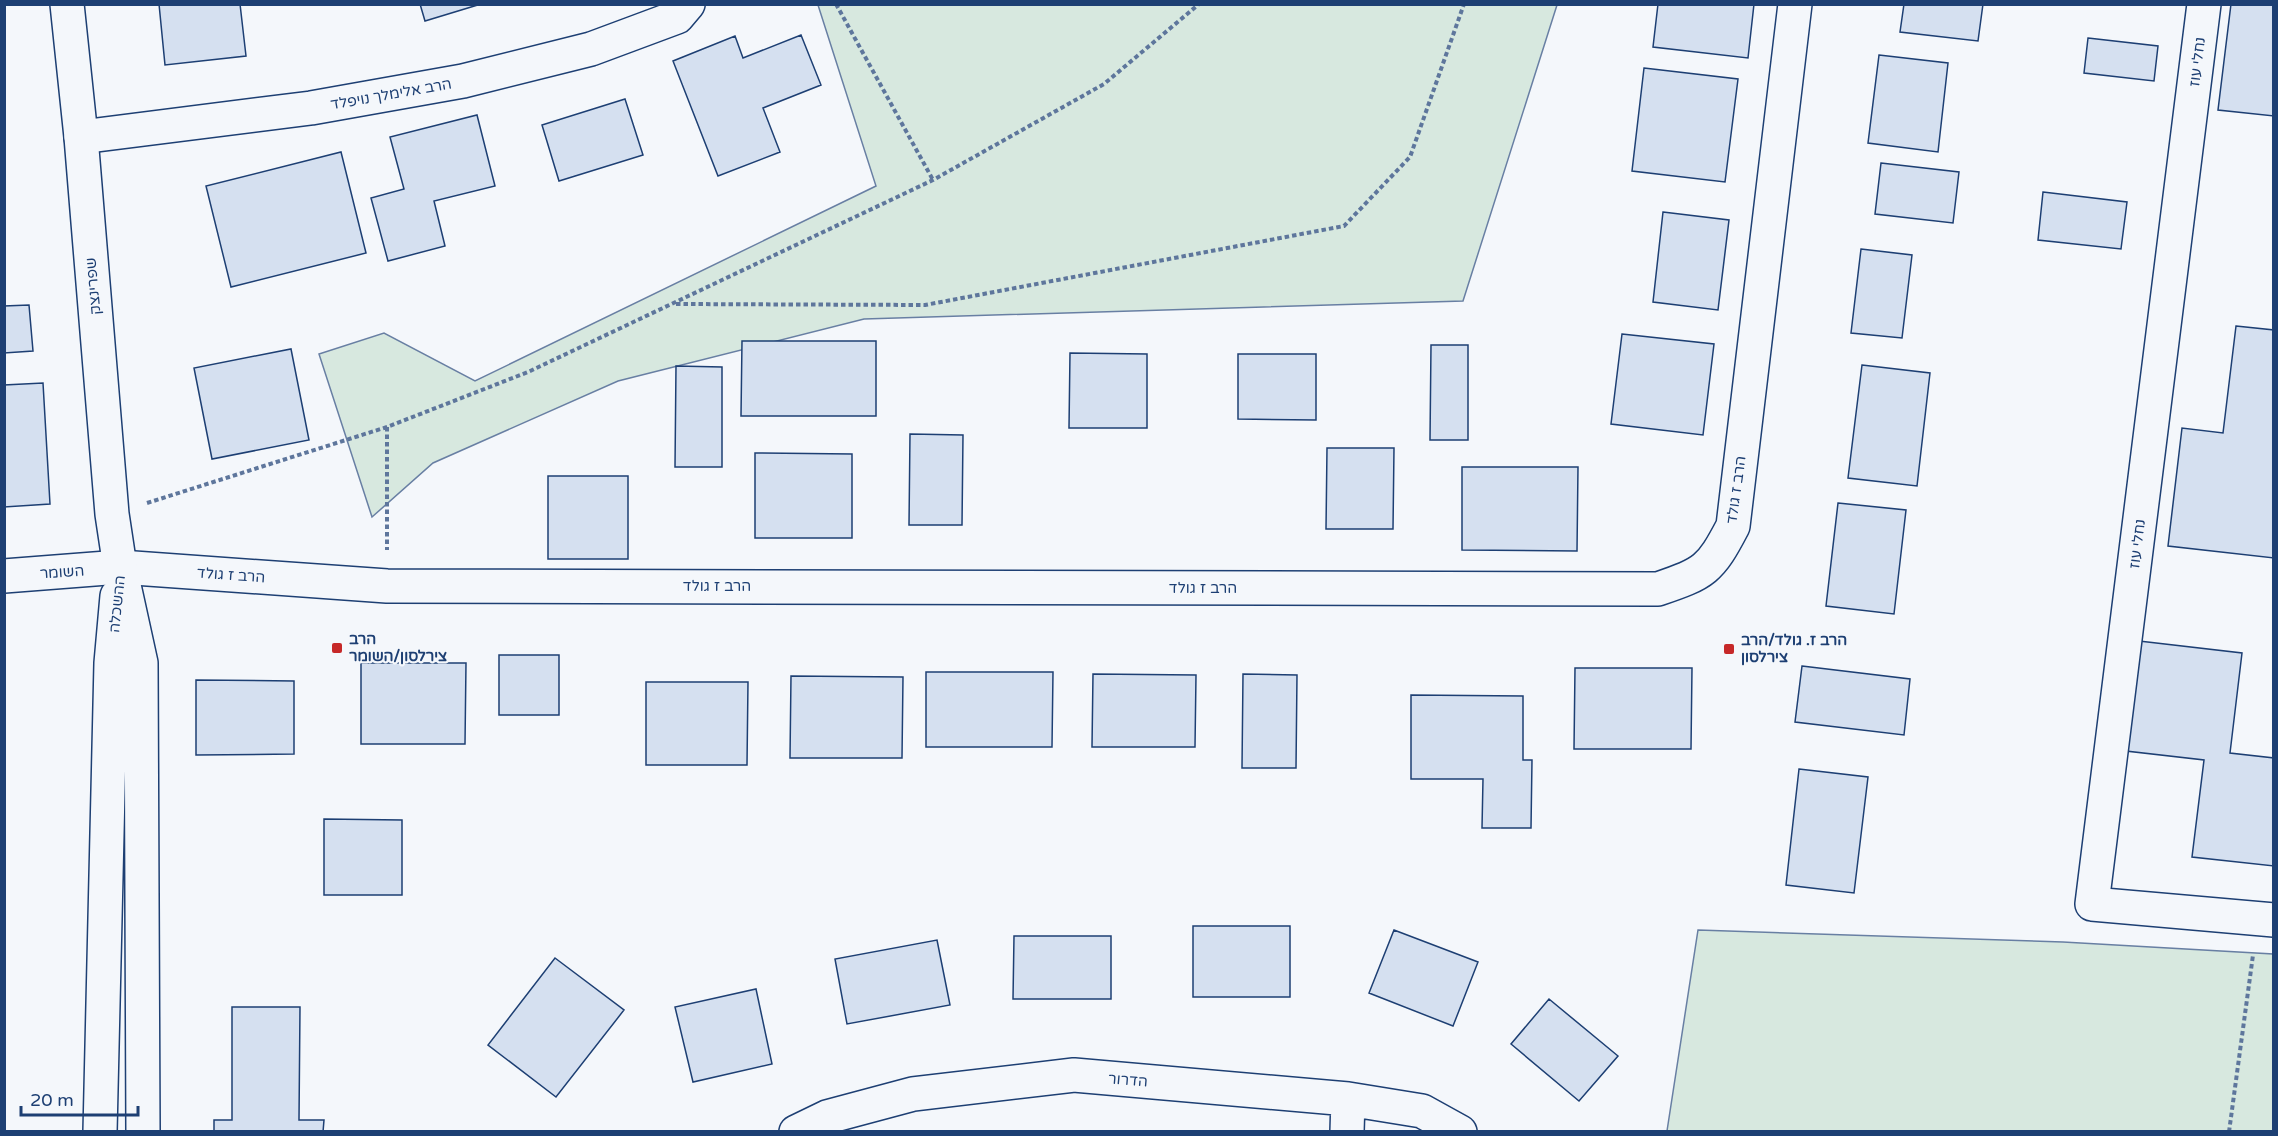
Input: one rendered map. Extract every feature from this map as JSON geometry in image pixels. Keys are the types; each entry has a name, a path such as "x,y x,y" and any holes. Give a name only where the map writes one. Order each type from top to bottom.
{"street":[{"name":"שפרינצק","path":"67,4 81,137 112,514 120,567"},
{"name":"הרב אלימלך נויפלד","path":"81,137 311,108 463,81 591,50 677,17 688,4"},
{"name":"הרב ז גולד","path":"120,567 387,586 1658,589 1694,577 1716,559 1733,526 1795,4"},
{"name":"נחלי עוז","path":"2204,4 2092,904 2266,920"},
{"name":"השומר","path":"4,576 120,567"},
{"name":"ההשכלה","path":"100,1131 111,663 120,567"},
{"name":"ההשכלה","path":"120,567 141,663 143,1131"},
{"name":"הדרור","path":"796,1131 827,1117 913,1094 1074,1076 1348,1099 1422,1111 1460,1131"},
{"path":"1347,1131 1348,1099"}],"path":[{"path":"836,4 933,180"},
{"path":"112,514 387,427 528,372 933,180 1104,84 1199,4"},
{"path":"672,304 925,305 1344,226 1410,157 1464,4"},
{"path":"387,427 387,586"},
{"path":"2229,1131 2266,920"}],"shaded area":[{"path":"818,5 1557,5 1463,301 864,319 618,381 433,463 372,517 319,354 384,333 475,381 876,186"},
{"path":"1698,930 2063,942 2273,954 2273,1131 1667,1131"}],"building":[{"path":"159,4 240,4 246,56 165,65"},
{"path":"420,4 481,4 425,21"},
{"path":"1658,4 1754,4 1748,58 1653,47"},
{"path":"1904,4 1983,4 1978,41 1900,32"},
{"path":"2231,4 2274,4 2274,116 2218,110"},
{"path":"801,35 821,85 763,108 780,152 718,176 673,61 735,36 743,58"},
{"path":"2088,38 2158,46 2154,81 2084,73"},
{"path":"1879,55 1948,63 1938,152 1868,143"},
{"path":"1644,68 1738,79 1725,182 1632,171"},
{"path":"625,99 643,155 559,181 542,125"},
{"path":"477,115 495,186 434,201 445,246 388,261 371,198 404,189 390,137"},
{"path":"341,152 366,253 231,287 206,186"},
{"path":"1881,163 1959,172 1953,223 1875,214"},
{"path":"2043,192 2127,202 2121,249 2038,240"},
{"path":"1663,212 1729,220 1718,310 1653,302"},
{"path":"1861,249 1912,255 1902,338 1851,333"},
{"path":"29,305 33,351 4,353 4,306"},
{"path":"2236,326 2274,330 2274,558 2168,546 2182,428 2223,433"},
{"path":"1622,334 1714,344 1703,435 1611,424"},
{"path":"742,341 876,341 876,416 741,416"},
{"path":"1431,345 1468,345 1468,440 1430,440"},
{"path":"291,349 309,440 212,459 194,368"},
{"path":"1070,353 1147,354 1147,428 1069,428"},
{"path":"1238,354 1316,354 1316,420 1238,419"},
{"path":"1862,365 1930,373 1917,486 1848,478"},
{"path":"676,366 722,367 722,467 675,467"},
{"path":"43,383 50,504 4,507 4,385"},
{"path":"910,434 963,435 962,525 909,525"},
{"path":"1327,448 1394,448 1393,529 1326,529"},
{"path":"755,453 852,454 852,538 755,538"},
{"path":"1462,467 1578,467 1577,551 1462,550"},
{"path":"548,476 628,476 628,559 548,559"},
{"path":"1838,503 1906,510 1894,614 1826,606"},
{"path":"2139,641 2242,653 2230,753 2274,758 2274,866 2192,857 2204,760 2126,751"},
{"path":"499,655 559,655 559,715 499,715"},
{"path":"361,663 466,663 465,744 361,744"},
{"path":"1802,666 1910,679 1904,735 1795,722"},
{"path":"1575,668 1692,668 1691,749 1574,749"},
{"path":"926,672 1053,672 1052,747 926,747"},
{"path":"1093,674 1196,675 1195,747 1092,747"},
{"path":"1243,674 1297,675 1296,768 1242,768"},
{"path":"791,676 903,677 902,758 790,758"},
{"path":"196,680 294,681 294,754 196,755"},
{"path":"646,682 748,682 747,765 646,765"},
{"path":"1411,695 1523,696 1523,760 1532,760 1531,828 1482,828 1483,779 1411,779"},
{"path":"1799,769 1868,777 1854,893 1786,885"},
{"path":"324,819 402,820 402,895 324,895"},
{"path":"1193,926 1290,926 1290,997 1193,997"},
{"path":"1394,930 1478,962 1453,1026 1369,993"},
{"path":"1014,936 1111,936 1111,999 1013,999"},
{"path":"937,940 950,1005 847,1024 835,959"},
{"path":"555,958 624,1010 556,1097 488,1045"},
{"path":"756,989 772,1064 693,1082 675,1007"},
{"path":"1549,999 1618,1056 1579,1101 1511,1044"},
{"path":"232,1007 300,1007 299,1120 324,1120 323,1132 214,1132 214,1120 232,1120"}],"place":[{"name":"הרב צירלסון/השומר","path":"337,648"},
{"name":"הרב ז. גולד/הרב צירלסון","path":"1729,649"}]}
